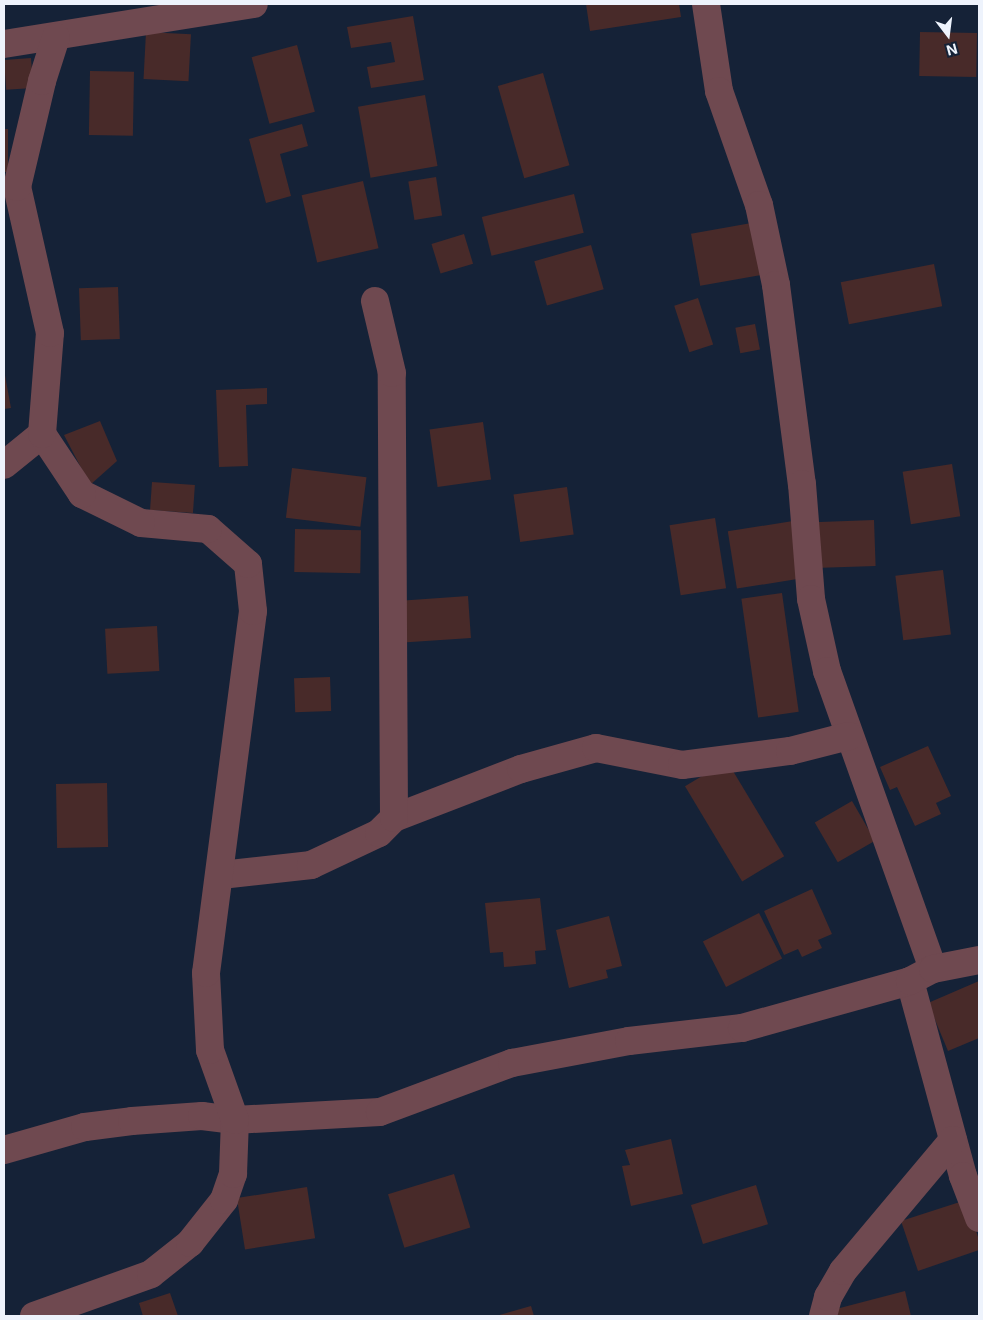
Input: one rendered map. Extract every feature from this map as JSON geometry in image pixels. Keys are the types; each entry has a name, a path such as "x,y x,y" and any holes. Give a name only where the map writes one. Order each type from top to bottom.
{"street":[{"path":"4,44 56,37 155,12 254,4"},
{"path":"706,4 719,91 759,205 776,285 802,484 812,599 827,671 921,975 953,1140 979,1218"},
{"path":"34,1316 151,1274 190,1243 224,1200 233,1174 235,1120 210,1050 206,973 221,875 253,611 248,564 208,529 141,523 82,494 42,434 50,333 10,192 56,37"},
{"path":"375,301 393,382 394,818"},
{"path":"4,465 42,434"},
{"path":"221,875 311,865 379,833 394,818 522,769 596,748 682,765 790,751 848,736"},
{"path":"4,1150 85,1127 132,1120 202,1116 235,1120 380,1112 512,1063 630,1041 742,1028 921,975 979,960"},
{"path":"823,1316 828,1297 843,1271 953,1140"}],"building":[{"path":"586,4 679,4 681,17 590,31"},
{"path":"413,16 424,80 371,88 367,67 395,62 391,42 351,48 347,27"},
{"path":"146,32 191,34 188,81 144,79"},
{"path":"920,32 977,33 976,77 919,76"},
{"path":"297,45 315,112 269,124 252,57"},
{"path":"31,58 33,88 6,90 4,60"},
{"path":"90,71 134,72 133,136 89,135"},
{"path":"543,73 569,165 524,178 498,86"},
{"path":"425,95 438,166 371,178 358,107"},
{"path":"302,124 308,146 280,154 291,196 266,203 249,139"},
{"path":"4,129 8,129 8,172 4,172"},
{"path":"436,177 442,216 414,220 408,181"},
{"path":"363,181 379,248 317,262 302,195"},
{"path":"574,194 584,233 491,256 482,217"},
{"path":"757,222 766,274 700,286 691,234"},
{"path":"464,234 473,264 441,274 431,244"},
{"path":"591,245 604,289 547,305 534,261"},
{"path":"934,264 942,306 849,324 841,282"},
{"path":"118,287 120,339 81,340 79,288"},
{"path":"698,298 713,345 689,352 674,306"},
{"path":"755,324 760,350 740,353 735,328"},
{"path":"4,370 11,408 4,409"},
{"path":"267,388 267,404 246,405 248,466 219,467 216,390"},
{"path":"100,421 117,461 90,485 64,435"},
{"path":"483,422 491,479 438,487 430,430"},
{"path":"952,464 960,516 911,524 903,472"},
{"path":"292,468 366,477 360,527 286,518"},
{"path":"152,482 195,485 193,513 150,510"},
{"path":"567,487 574,535 520,542 514,495"},
{"path":"715,518 726,588 681,595 670,525"},
{"path":"874,520 876,566 815,568 813,522"},
{"path":"793,521 802,578 737,589 728,531"},
{"path":"295,529 361,530 360,573 294,572"},
{"path":"943,570 951,635 903,640 895,576"},
{"path":"782,593 799,712 758,718 741,599"},
{"path":"468,596 471,638 407,642 404,600"},
{"path":"157,626 159,671 107,674 105,629"},
{"path":"330,677 331,711 295,712 294,678"},
{"path":"928,746 951,796 936,803 941,814 915,826 897,787 890,790 880,767"},
{"path":"727,761 784,856 742,881 685,786"},
{"path":"107,783 108,847 57,848 56,784"},
{"path":"852,801 875,841 838,862 815,822"},
{"path":"812,889 832,934 818,940 822,948 802,957 798,949 784,955 764,911"},
{"path":"540,898 546,950 535,951 536,964 504,967 503,952 490,953 485,903"},
{"path":"759,913 782,958 726,987 703,942"},
{"path":"609,916 622,966 606,970 608,978 569,988 556,930"},
{"path":"979,981 979,1038 948,1051 928,1003"},
{"path":"671,1139 683,1194 631,1206 622,1166 630,1165 625,1150"},
{"path":"454,1174 470,1228 404,1248 388,1194"},
{"path":"756,1185 768,1224 703,1244 691,1205"},
{"path":"307,1187 315,1238 245,1249 237,1198"},
{"path":"966,1200 979,1240 979,1250 918,1271 901,1221"},
{"path":"905,1291 911,1316 838,1316 836,1309"},
{"path":"170,1293 178,1316 143,1316 139,1303"},
{"path":"531,1306 534,1316 496,1316"}]}
